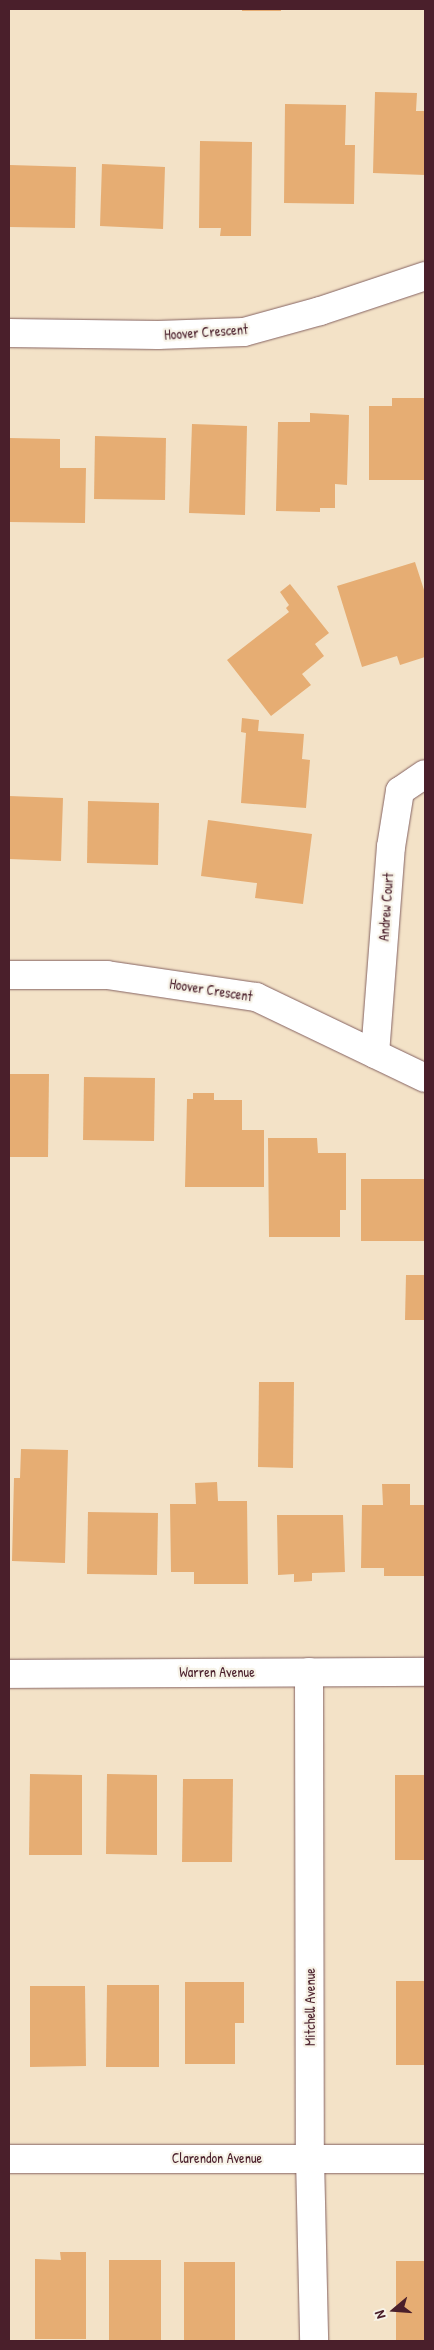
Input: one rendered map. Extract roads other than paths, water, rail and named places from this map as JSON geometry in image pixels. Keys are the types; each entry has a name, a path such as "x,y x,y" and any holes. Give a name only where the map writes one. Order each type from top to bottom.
{"street":[{"name":"Hoover Crescent","path":"9,333 158,335 244,332 320,311 425,276"},
{"name":"Andrew Court","path":"375,1054 391,847 400,791 425,774"},
{"name":"Hoover Crescent","path":"9,975 107,974 256,996 425,1078"},
{"name":"Mitchell Avenue","path":"309,1672 310,2158 314,2341"},
{"name":"Warren Avenue","path":"9,1674 425,1672"},
{"name":"Clarendon Avenue","path":"9,2158 425,2159"}]}
